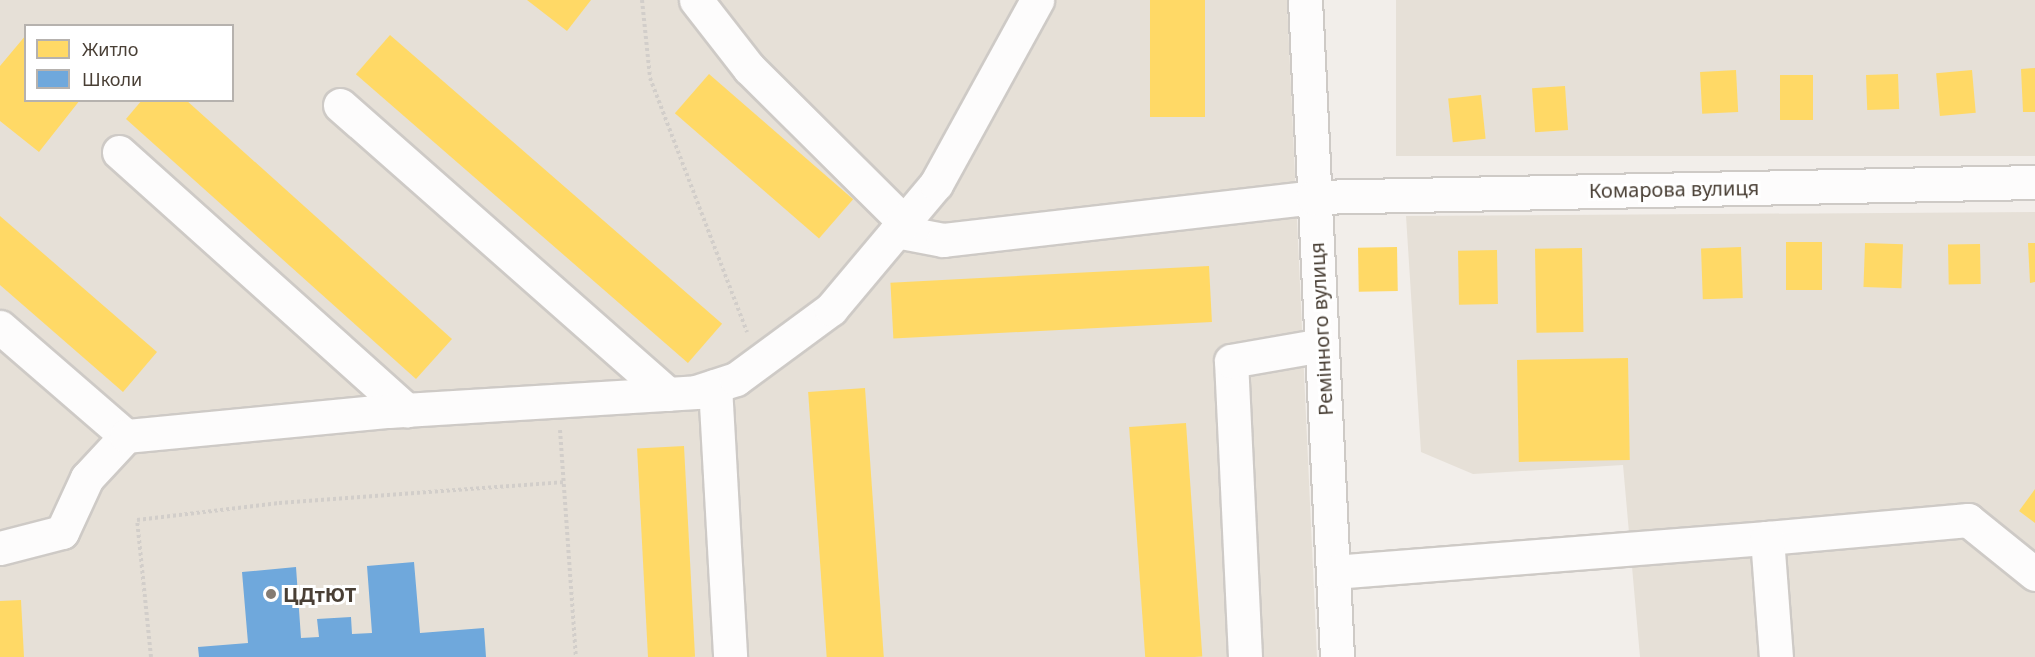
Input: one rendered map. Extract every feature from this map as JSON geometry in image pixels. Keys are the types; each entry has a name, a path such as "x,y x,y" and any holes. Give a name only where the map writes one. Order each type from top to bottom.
{"street":[{"path":"696,0 749,68 900,226"},
{"path":"0,548 62,532 87,478 126,436 407,410 668,394 715,386 751,369 831,309 936,184 1037,0"},
{"name":"Ремінного вулиця","path":"1305,0 1337,657"},
{"path":"340,105 668,394"},
{"path":"118,152 407,410"},
{"name":"Комарова вулиця","path":"900,226 943,240 1313,196 2035,182"},
{"path":"0,327 126,436"},
{"path":"1245,657 1231,361 1322,345"},
{"path":"715,386 730,657"},
{"path":"1334,572 1968,520 2035,574"},
{"path":"1767,538 1776,657"}],"path":[{"path":"642,0 650,78 746,322 751,369"},
{"path":"562,401 563,482 576,657"},
{"path":"151,657 137,520 279,502 563,482"}],"shaded area":[{"path":"0,0 1287,0 1317,657 0,657"},
{"path":"1396,0 2035,0 2035,156 1396,156"},
{"path":"2035,212 2035,657 1640,657 1623,465 1473,474 1421,452 1406,216"}],"building: Житло":[{"path":"527,0 591,0 567,31"},
{"path":"1150,0 1205,0 1205,117 1150,117"},
{"path":"390,35 722,324 688,363 356,74"},
{"path":"24,37 24,102 78,102 39,152 0,121 0,66"},
{"path":"2035,68 2035,112 2023,112 2021,69"},
{"path":"1736,70 1738,112 1702,114 1700,72"},
{"path":"1972,70 1976,113 1940,116 1936,73"},
{"path":"709,74 853,199 819,239 675,113"},
{"path":"1898,74 1899,109 1867,110 1866,75"},
{"path":"1780,75 1813,75 1813,120 1780,120"},
{"path":"1565,86 1568,130 1535,132 1532,88"},
{"path":"1481,95 1486,139 1453,142 1448,98"},
{"path":"140,102 188,102 452,339 416,379 126,119"},
{"path":"0,216 157,352 123,392 0,285"},
{"path":"1786,242 1822,242 1822,290 1786,290"},
{"path":"1865,243 1903,244 1901,288 1863,287"},
{"path":"2028,243 2035,243 2035,282 2030,283"},
{"path":"1980,244 1981,284 1949,285 1948,245"},
{"path":"1397,247 1398,291 1359,292 1358,248"},
{"path":"1741,247 1743,298 1703,299 1701,248"},
{"path":"1582,248 1583,332 1536,333 1535,249"},
{"path":"1497,250 1498,304 1459,305 1458,251"},
{"path":"1209,266 1212,322 893,339 890,283"},
{"path":"1628,358 1630,460 1519,462 1517,360"},
{"path":"865,388 884,657 827,657 808,392"},
{"path":"1186,423 1202,656 1145,657 1129,427"},
{"path":"684,446 695,657 648,657 637,448"},
{"path":"2035,489 2035,523 2019,511"},
{"path":"21,600 24,657 0,657 0,601"}],"building: Школи":[{"name":"ЦДтЮТ","path":"414,562 420,633 484,628 486,657 199,657 198,647 248,643 242,572 296,567 301,638 319,637 317,619 351,617 352,634 372,633 367,566"}],"place":[{"name":"ЦДтЮТ","path":"271,594"}]}
